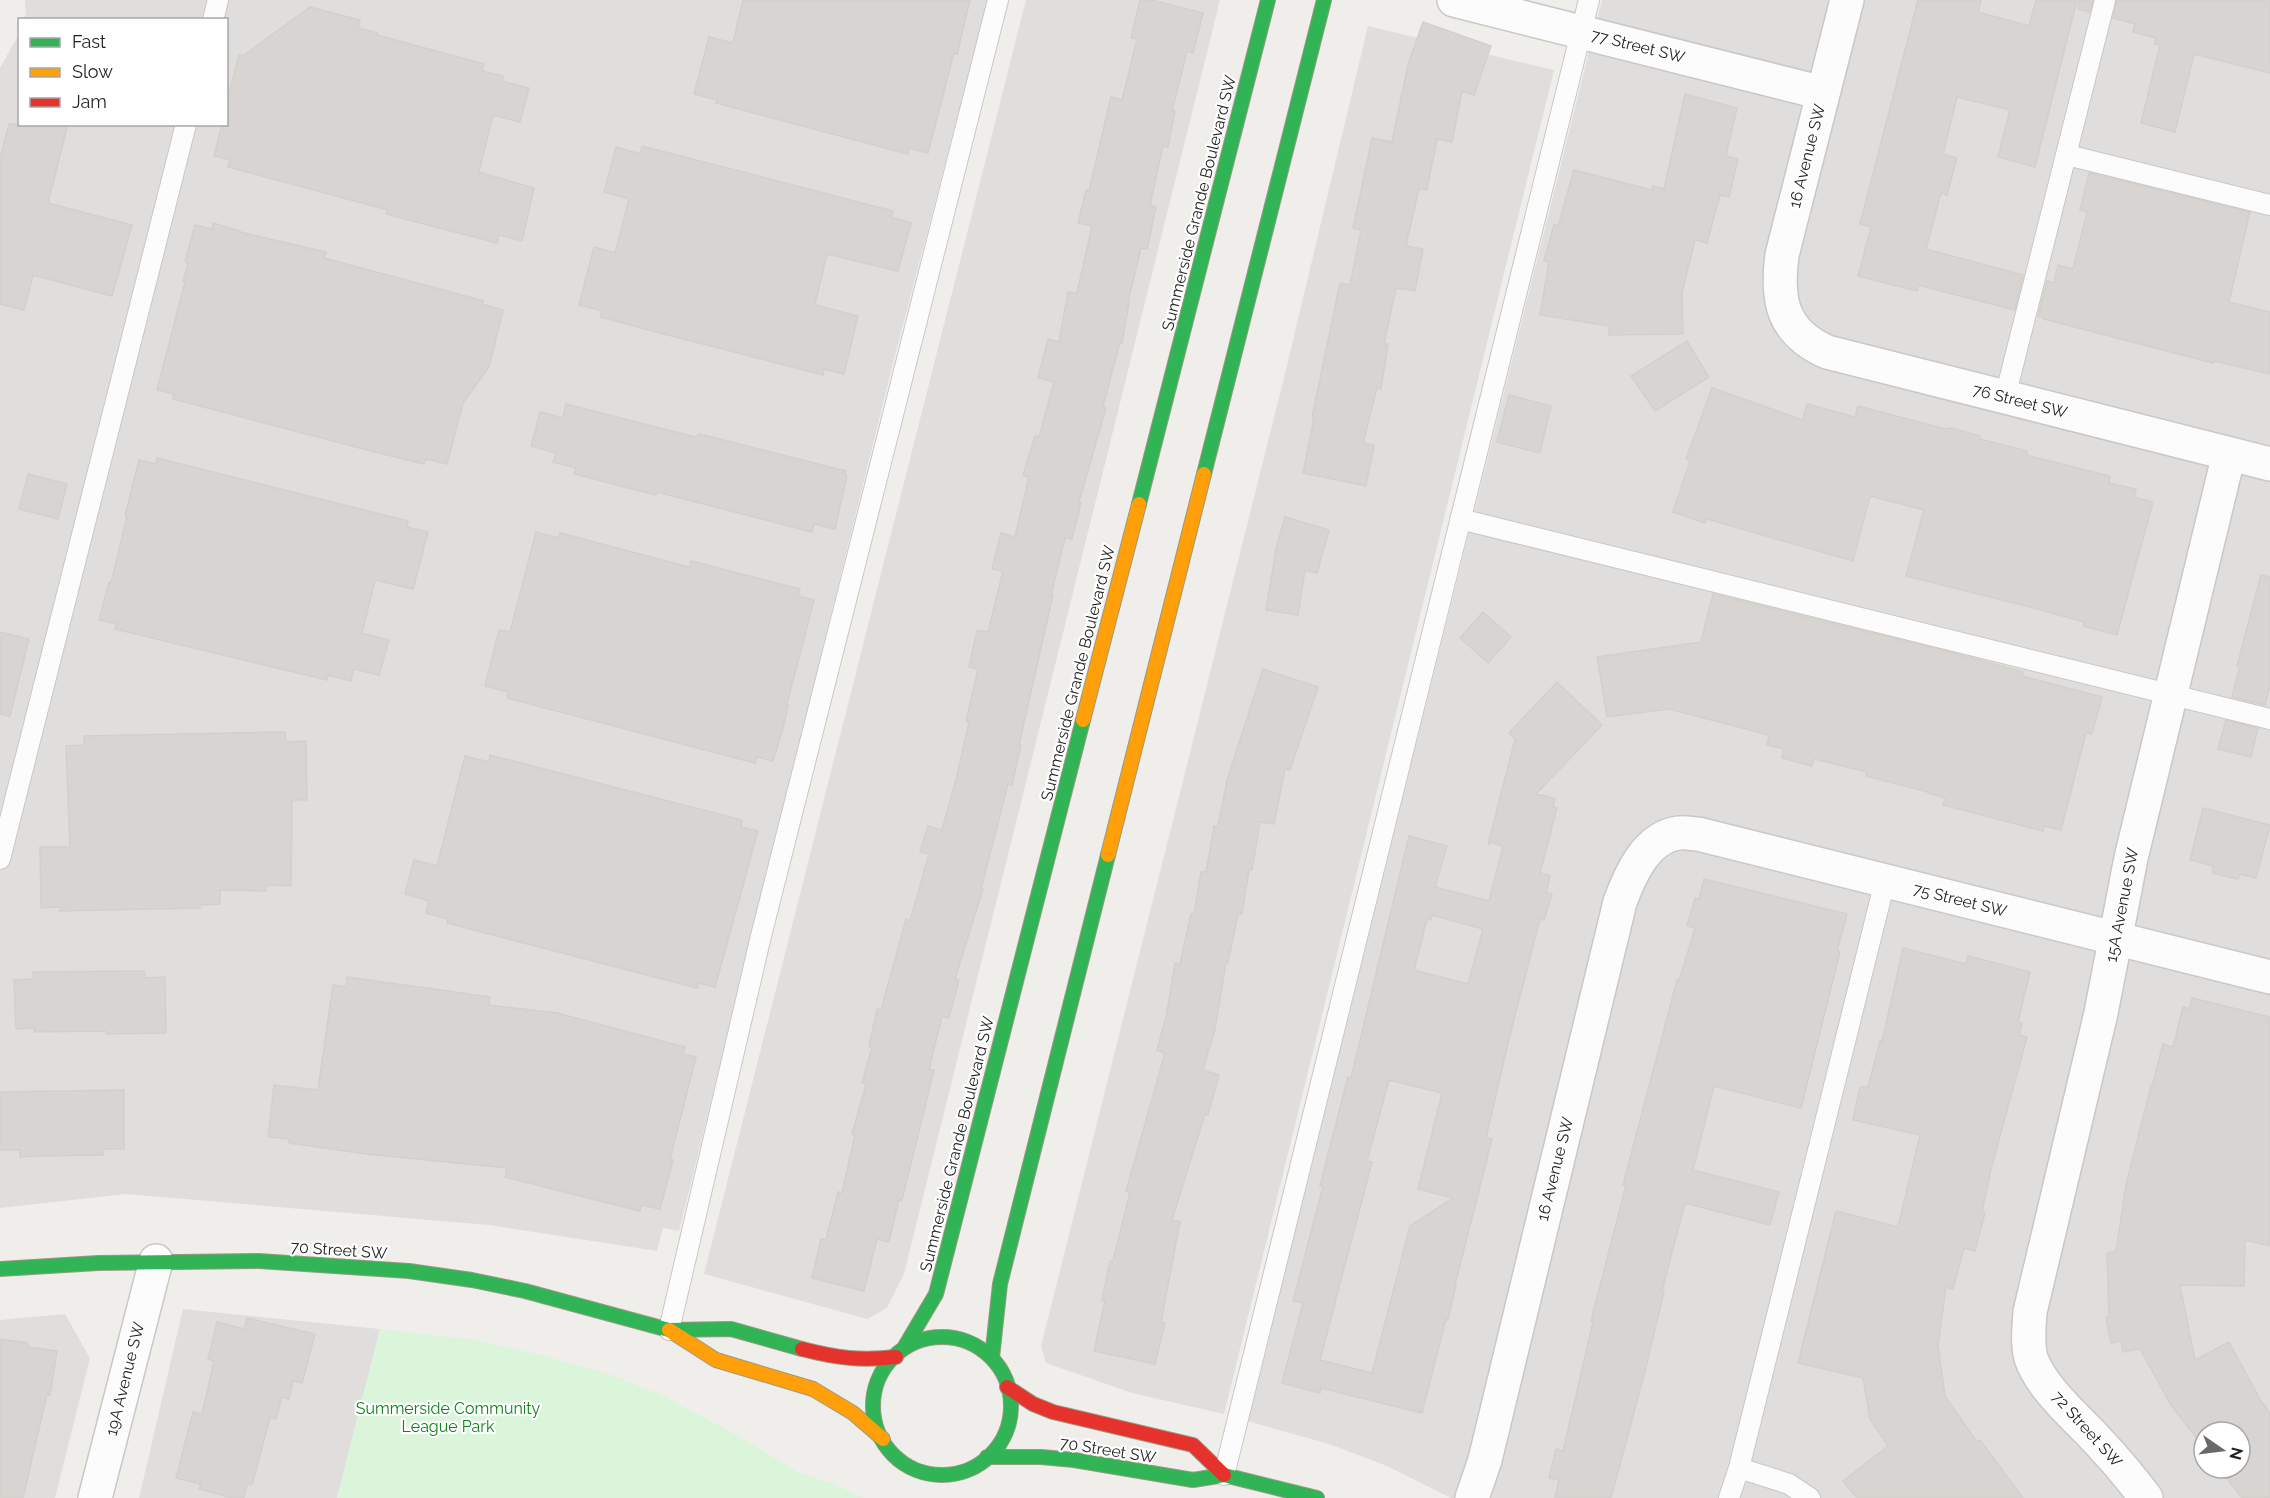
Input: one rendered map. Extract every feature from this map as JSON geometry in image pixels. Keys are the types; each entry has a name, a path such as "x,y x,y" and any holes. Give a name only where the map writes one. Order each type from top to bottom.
{"street":[{"name":"Summerside Grande Boulevard SW","path":"900,1353 936,1294 1268,0"},
{"path":"992,1358 1000,1284 1324,0"},
{"name":"77 Street SW","path":"1454,0 1823,93"},
{"name":"16 Avenue SW","path":"1785,313 1780,296 1779,278 1782,255 1847,0"},
{"name":"76 Street SW","path":"1785,313 1800,336 1827,352 2270,464"},
{"name":"15A Avenue SW","path":"2031,1358 2028,1336 2030,1312 2101,1013 2114,939 2169,693 2229,454"},
{"name":"75 Street SW","path":"1652,847 1665,837 1679,833 1698,834 2270,977"},
{"name":"16 Avenue SW","path":"1472,1498 1485,1460 1620,902 1631,873 1652,847"},
{"name":"70 Street SW","path":"0,1267 156,1261 259,1261 419,1272 525,1291 669,1330 731,1329 837,1358 876,1359 900,1353"},
{"name":"19A Avenue SW","path":"95,1498 156,1261"},
{"name":"70 Street SW","path":"669,1330 716,1360 813,1389 836,1401 884,1439"},
{"path":"940,1337 959,1339 977,1346 992,1358 1011,1397 1010,1419 1003,1440 987,1457 975,1468 957,1474 939,1476 922,1473 905,1465 891,1453 874,1422 873,1405 882,1372 900,1353 921,1340 940,1337"},
{"name":"72 Street SW","path":"2031,1358 2040,1376 2058,1399 2100,1443 2146,1498"},
{"name":"70 Street SW","path":"1008,1387 1033,1404 1053,1412 1194,1445 1224,1475"},
{"name":"70 Street SW","path":"987,1457 1041,1457 1074,1460 1193,1480 1224,1475 1317,1498"}],"lane":[{"path":"214,18 218,0"},
{"path":"669,1330 761,936 998,0"},
{"path":"1224,1475 1589,0"},
{"path":"2005,397 2105,0"},
{"path":"0,859 185,126"},
{"path":"2067,155 2270,205"},
{"path":"1460,519 2270,718"},
{"path":"1729,1498 1739,1468 1885,881"},
{"path":"1739,1468 1789,1484 1810,1498"}],"shaded area":[{"path":"25,0 988,0 893,363 679,1231 663,1228 657,1251 489,1225 126,1194 0,1208 0,68 18,36 18,126 228,126 228,18 24,18"},
{"path":"1026,0 1220,0 904,1274 887,1308 867,1319 704,1274"},
{"path":"1602,0 2270,0 2270,1498 1451,1498 1387,1466 1329,1444 1247,1421"},
{"path":"1368,26 1554,70 1224,1414 1132,1393 1046,1363 1041,1346 1283,382"},
{"path":"183,1309 380,1329 337,1498 139,1498"},
{"path":"65,1314 90,1358 55,1498 0,1498 0,1320"}],"green space":[{"name":"Summerside Community League Park","path":"380,1329 477,1340 609,1374 659,1394 728,1430 799,1473 864,1498 337,1498"}],"building":[{"path":"743,0 970,0 928,153 909,148 908,154 716,103 717,100 694,94 709,37 733,43"},
{"path":"1140,0 1151,0 1203,13 1193,53 1187,51 1172,111 1175,111 1168,147 1163,146 1150,205 1156,207 1147,249 1141,248 1128,302 1122,343 1120,342 1103,407 1106,408 1079,502 1081,503 1072,539 1065,538 1012,785 1008,784 981,889 983,889 955,979 959,980 949,1018 942,1016 929,1069 934,1070 902,1200 899,1199 889,1242 877,1239 864,1291 812,1278 821,1239 826,1240 838,1192 842,1193 855,1135 852,1134 866,1084 862,1083 872,1047 869,1046 877,1009 881,1010 906,919 910,921 929,854 920,852 928,826 942,830 957,776 978,669 969,667 977,630 988,632 1003,571 992,569 1001,533 1015,537 1029,477 1023,475 1035,436 1039,437 1054,382 1038,378 1048,339 1059,342 1068,292 1077,293 1092,226 1078,223 1086,190 1089,191 1111,97 1122,100 1137,39 1131,38"},
{"path":"1918,0 1981,0 1978,12 2029,26 2036,0 2077,0 2035,167 1998,157 2010,110 1957,97 1943,154 1957,158 1947,195 1941,193 1926,249 2023,275 2015,310 1918,285 1917,291 1858,276 1871,227 1860,224"},
{"path":"2079,0 2093,0 2090,12 2078,9"},
{"path":"2117,0 2270,0 2270,73 2194,54 2175,132 2141,123 2160,45 2155,44 2156,38 2133,32 2135,24 2113,18"},
{"path":"310,7 360,20 358,28 378,33 377,35 484,64 482,71 503,76 502,81 529,88 520,122 493,115 479,172 534,188 522,241 499,235 497,243 386,214 388,210 228,167 230,160 214,156 222,126 228,126 228,97 239,55 243,56"},
{"path":"1423,22 1491,46 1474,95 1462,91 1452,142 1437,139 1427,190 1419,188 1406,246 1423,249 1415,291 1396,288 1384,344 1388,344 1381,389 1377,388 1363,443 1374,445 1366,486 1303,473 1314,418 1312,417 1340,283 1350,285 1361,230 1353,228 1372,138 1392,142 1408,65"},
{"path":"1685,94 1737,108 1726,156 1738,159 1729,197 1720,195 1707,243 1695,240 1682,293 1683,334 1609,335 1609,326 1540,315 1549,262 1544,261 1554,225 1558,226 1574,170 1652,190 1653,186 1664,189"},
{"path":"9,124 67,126 48,203 132,225 112,296 33,275 24,310 0,304 0,159"},
{"path":"642,146 893,211 891,217 911,223 898,271 827,254 815,305 858,316 844,374 824,369 823,375 656,332 600,317 602,311 579,305 594,247 615,253 629,199 604,192 616,147 640,154"},
{"path":"2089,173 2250,212 2229,302 2270,312 2270,374 2214,361 2213,363 2038,316 2047,281 2054,283 2058,265 2073,269 2087,212 2080,210"},
{"path":"213,223 240,232 326,252 324,258 484,301 482,304 503,310 489,367 463,403 447,464 426,459 424,464 367,450 173,399 174,394 157,390 185,282 183,282 188,263 185,262 195,225 212,229"},
{"path":"1687,341 1709,377 1655,411 1631,376"},
{"path":"1712,388 1803,420 1807,404 1855,417 1858,406 1945,429 1951,428 1980,436 1980,439 2027,451 2026,455 2110,476 2109,483 2136,489 2134,497 2153,502 2117,635 2083,626 2084,622 2034,608 1906,576 1924,510 1870,496 1853,561 1707,519 1705,523 1673,512 1690,461 1686,459"},
{"path":"1509,395 1551,406 1540,453 1497,442"},
{"path":"566,404 695,437 700,434 846,471 847,476 835,529 814,524 812,532 657,492 656,495 574,474 576,468 553,462 556,453 531,446 540,412 563,418"},
{"path":"157,458 408,521 407,527 428,532 413,589 375,580 362,633 389,640 379,675 354,669 351,681 328,675 327,680 115,629 117,624 99,620 109,582 111,583 139,460 155,464"},
{"path":"28,474 67,484 58,519 19,509"},
{"path":"1285,517 1329,530 1317,573 1305,570 1298,615 1266,610 1276,549"},
{"path":"536,532 558,538 560,533 689,567 691,561 800,589 798,596 814,600 773,761 757,757 755,763 507,698 508,692 485,686 499,630 510,632"},
{"path":"2261,575 2270,577 2270,685 2265,705 2232,697 2240,666 2237,666"},
{"path":"1713,594 1950,652 2023,672 2022,676 2102,697 2092,734 2086,733 2061,830 2044,826 2043,831 1943,805 1945,798 1866,776 1867,772 1814,759 1812,766 1782,758 1784,749 1767,745 1769,735 1669,709 1607,717 1597,657 1701,642"},
{"path":"1483,612 1511,637 1488,663 1460,638"},
{"path":"0,632 29,639 10,716 0,714"},
{"path":"1263,669 1318,687 1290,770 1285,769 1274,824 1260,822 1242,914 1238,914 1228,963 1226,962 1215,1029 1203,1070 1219,1075 1208,1115 1205,1114 1172,1220 1180,1222 1161,1322 1165,1323 1155,1364 1094,1351 1105,1301 1102,1300 1110,1261 1113,1261 1130,1192 1126,1191 1165,1053 1157,1050 1166,1017 1175,963 1180,964 1191,914 1194,914 1201,872 1206,872 1214,826 1218,827 1227,780"},
{"path":"1557,682 1602,725 1536,794 1555,798 1553,807 1557,808 1540,873 1550,876 1546,893 1552,894 1544,920 1540,919 1509,1039 1486,1138 1492,1139 1448,1320 1446,1319 1422,1413 1321,1388 1320,1393 1282,1383 1303,1303 1293,1301 1348,1077 1351,1078 1409,836 1447,846 1435,887 1489,901 1503,846 1490,842 1488,845 1515,739 1509,733","holes":["1432,915 1483,929 1468,984 1414,970 1427,919 1431,920","1389,1080 1442,1093 1418,1189 1453,1198 1410,1226 1372,1373 1320,1360 1372,1162 1367,1161"]},
{"path":"2226,720 2258,728 2251,757 2218,749"},
{"path":"285,732 286,742 306,741 307,800 292,800 291,886 266,885 266,891 220,890 220,904 200,905 200,908 60,911 60,907 41,908 40,847 70,847 66,746 84,745 84,736"},
{"path":"490,755 742,820 741,827 758,831 715,987 698,983 697,988 447,923 448,919 426,913 429,901 405,894 414,860 437,866 465,756 489,762"},
{"path":"2203,808 2270,825 2256,878 2240,874 2238,879 2212,873 2214,866 2190,860"},
{"path":"1704,879 1847,914 1837,951 1840,952 1801,1108 1714,1086 1693,1170 1779,1192 1770,1225 1685,1203 1662,1291 1664,1292 1645,1371 1611,1498 1555,1498 1559,1480 1549,1478 1556,1449 1563,1451 1593,1322 1591,1321 1626,1185 1623,1185 1677,980 1679,981 1695,928 1687,926 1695,898 1699,899"},
{"path":"1903,948 1966,964 1968,956 2030,972 2018,1022 2022,1023 2019,1035 2027,1037 1991,1169 1982,1212 1985,1213 1975,1251 1964,1248 1953,1289 1946,1287 1938,1345 1945,1396 1977,1442 1980,1440 2023,1498 1857,1498 1843,1481 1888,1446 1870,1419 1863,1378 1798,1363 1836,1211 1898,1227 1920,1135 1853,1120 1860,1087 1868,1087 1880,1041 1882,1042"},
{"path":"144,971 145,978 165,977 166,1033 107,1034 106,1031 34,1032 34,1028 16,1029 14,980 33,979 33,972"},
{"path":"347,977 490,997 489,1005 557,1013 685,1047 683,1054 696,1057 660,1209 642,1205 640,1211 505,1177 507,1168 366,1154 289,1143 289,1139 268,1137 274,1085 318,1090 333,985 346,987"},
{"path":"2192,998 2270,1017 2270,1246 2245,1240 2244,1286 2180,1285 2195,1360 2229,1342 2270,1413 2270,1498 2242,1498 2228,1480 2252,1480 2252,1420 2192,1420 2192,1432 2171,1405 2140,1349 2123,1352 2121,1341 2111,1343 2106,1317 2109,1316 2107,1253 2116,1252 2126,1185 2151,1086 2163,1044 2173,1047 2183,1007 2189,1009"},
{"path":"124,1090 124,1149 104,1149 103,1155 20,1157 20,1150 0,1150 0,1092"},
{"path":"247,1318 315,1334 302,1383 293,1381 289,1399 282,1397 276,1419 270,1417 252,1485 247,1484 244,1498 233,1498 199,1489 201,1484 176,1478 193,1412 202,1414 214,1361 208,1359 217,1322 244,1329"},
{"path":"0,1339 28,1343 28,1347 57,1351 50,1395 47,1394 23,1498 0,1498"}],"traffic: fast":[{"path":"1139,504 1268,0"},
{"path":"1204,474 1324,0"},
{"path":"904,1348 936,1294 1083,720"},
{"path":"992,1358 1000,1284 1108,855"},
{"path":"0,1269 98,1263 259,1261 409,1271 472,1280 525,1291 669,1330 731,1329 802,1349"},
{"path":"942,1337 968,1343 991,1357 1005,1380 1011,1406 1005,1432 991,1455 968,1469 942,1475 916,1469 893,1455 879,1432 873,1406 879,1380 893,1357 916,1343 942,1337"},
{"path":"987,1457 1041,1457 1074,1460 1193,1480 1224,1475 1317,1498"}],"traffic: slow":[{"path":"1108,855 1204,474"},
{"path":"1083,720 1139,504"},
{"path":"669,1330 716,1360 813,1389 853,1413 883,1439"}],"traffic: jam":[{"path":"802,1349 849,1358 896,1357"},
{"path":"1007,1387 1033,1404 1053,1412 1193,1445 1224,1475"}]}
